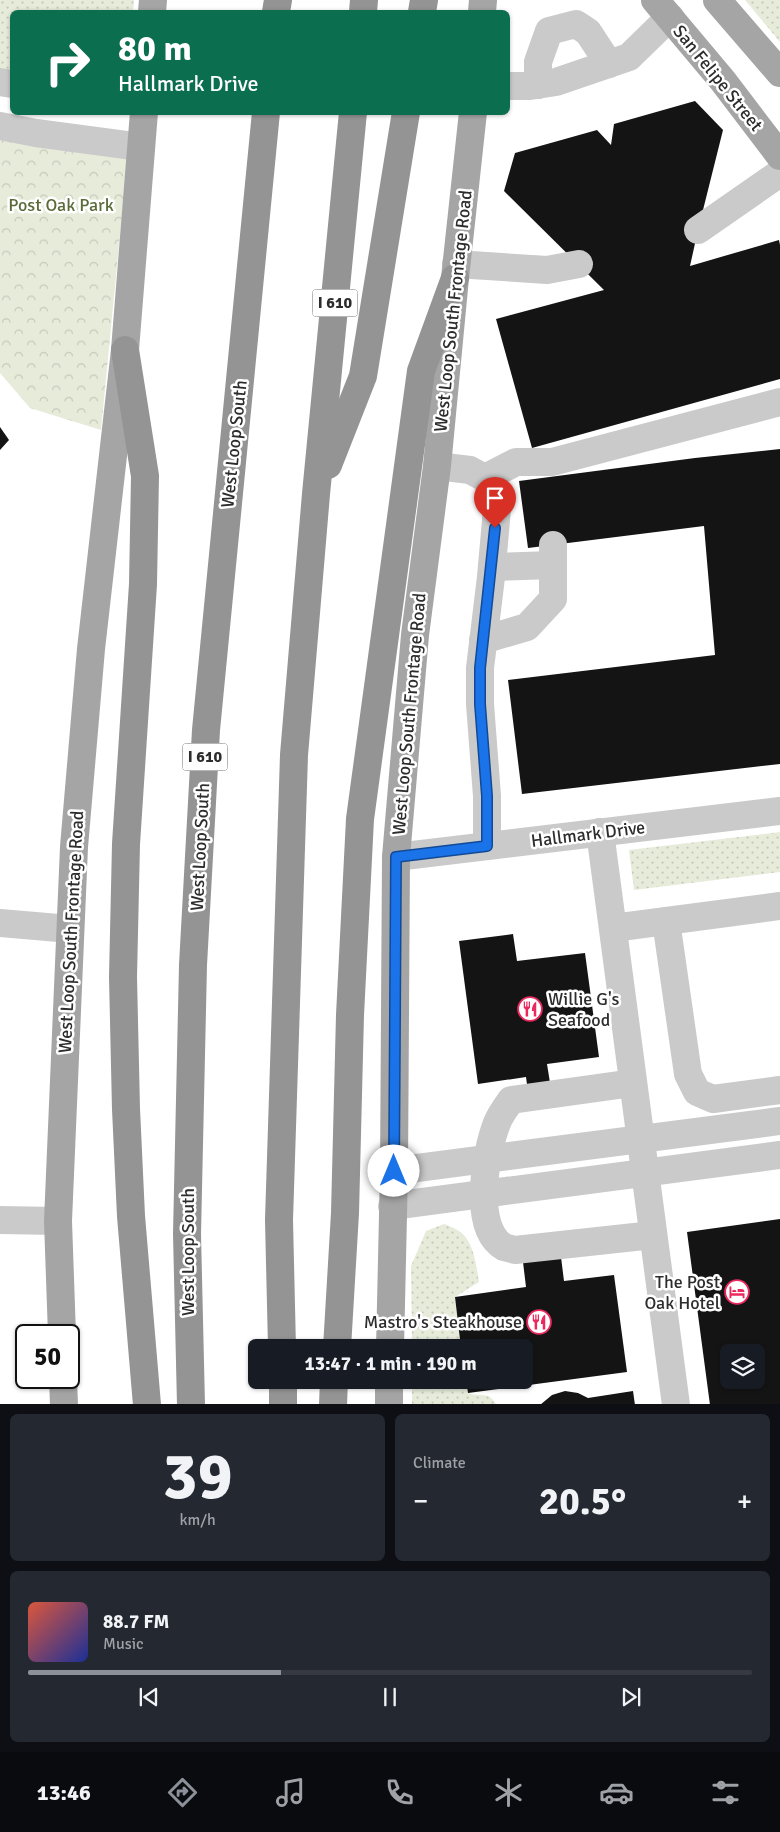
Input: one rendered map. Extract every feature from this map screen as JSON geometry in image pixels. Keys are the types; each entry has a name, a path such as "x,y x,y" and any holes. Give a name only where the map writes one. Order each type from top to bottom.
{"highway":[{"name":"West Loop South","path":"191,1404 186,1234 194,936 206,730 266,115"},
{"name":"I 610","path":"282,1339 279,1220 294,754 316,494 353,115"},
{"path":"316,494 363,376 406,115"},
{"path":"337,1339 346,1213 350,1015 360,819 421,371 456,271"},
{"path":"125,350 145,476 143,584 126,844 123,977 131,1216 146,1404"},
{"path":"282,1389 283,1404"},
{"path":"333,1404 334,1389"}],"main road":[{"path":"717,0 780,73"},
{"name":"San Felipe Street","path":"663,9 723,81 780,156"},
{"name":"West Loop South Frontage Road","path":"62,1324 58,1221 74,847 91,648 125,350 144,115"},
{"name":"West Loop South Frontage Road","path":"390,1339 394,1171 396,857 415,635 437,466 473,115"},
{"path":"63,1389 64,1404"},
{"path":"389,1389 389,1404"}],"street":[{"path":"510,86 556,82 628,57 663,9"},
{"path":"538,85 538,62 549,31 576,24 588,32 609,64"},
{"path":"0,126 141,147"},
{"path":"698,230 780,173"},
{"path":"456,271 547,270 579,264"},
{"path":"485,478 516,462 552,462 780,402"},
{"path":"437,466 470,470 492,482 497,509 480,668 480,704 487,796 487,846"},
{"path":"484,640 527,627 553,598 553,555 492,567"},
{"name":"Hallmark Drive","path":"396,857 780,811"},
{"path":"600,832 676,1404"},
{"path":"613,928 780,906"},
{"path":"666,921 688,1074 697,1092 713,1100 780,1090"},
{"path":"0,923 70,929"},
{"path":"633,1083 511,1100 497,1122 486,1159 483,1194 489,1228 503,1246 515,1250 653,1235"},
{"path":"394,1171 780,1121"},
{"path":"392,1206 780,1155"},
{"path":"0,1220 58,1221"}],"green space":[{"path":"0,0 134,0 133,10 10,10 10,72 0,69"},
{"path":"745,0 780,0 780,42"},
{"name":"Post Oak Park","path":"0,133 128,153 101,430 30,408 0,373"},
{"path":"780,832 780,872 634,890 629,850"},
{"path":"444,1224 464,1235 471,1247 479,1282 455,1297 460,1339 412,1339 411,1266 426,1231"},
{"path":"412,1389 467,1389 468,1393 490,1397 496,1404 412,1404"}],"building":[{"path":"695,101 723,130 690,266 779,240 780,379 532,448 496,319 604,290 504,191 515,153 597,130 611,145 614,124"},
{"path":"0,427 9,440 0,450"},
{"path":"780,449 780,764 522,794 508,680 715,655 704,526 528,548 519,481"},
{"name":"Willie G's Seafood","path":"513,934 517,961 585,953 599,1057 547,1064 551,1089 528,1092 526,1077 478,1084 459,941"},
{"name":"The Post Oak Hotel","path":"780,1219 780,1404 710,1404 687,1232"},
{"name":"Mastro's Steakhouse","path":"561,1257 564,1281 614,1275 627,1372 533,1384 533,1339 460,1339 455,1297 526,1287 523,1262"},
{"name":"Mastro's Steakhouse","path":"467,1389 498,1389 468,1393"},
{"path":"565,1391 578,1393 588,1398 633,1391 635,1404 541,1404 552,1395"}],"place":[{"name":"Willie G's Seafood","path":"530,1009"},
{"name":"The Post Oak Hotel","path":"737,1292"},
{"name":"Mastro's Steakhouse","path":"539,1322"}],"route":[{"path":"394,1171 396,857 487,846 487,796 480,704 480,668 495,528"}]}
